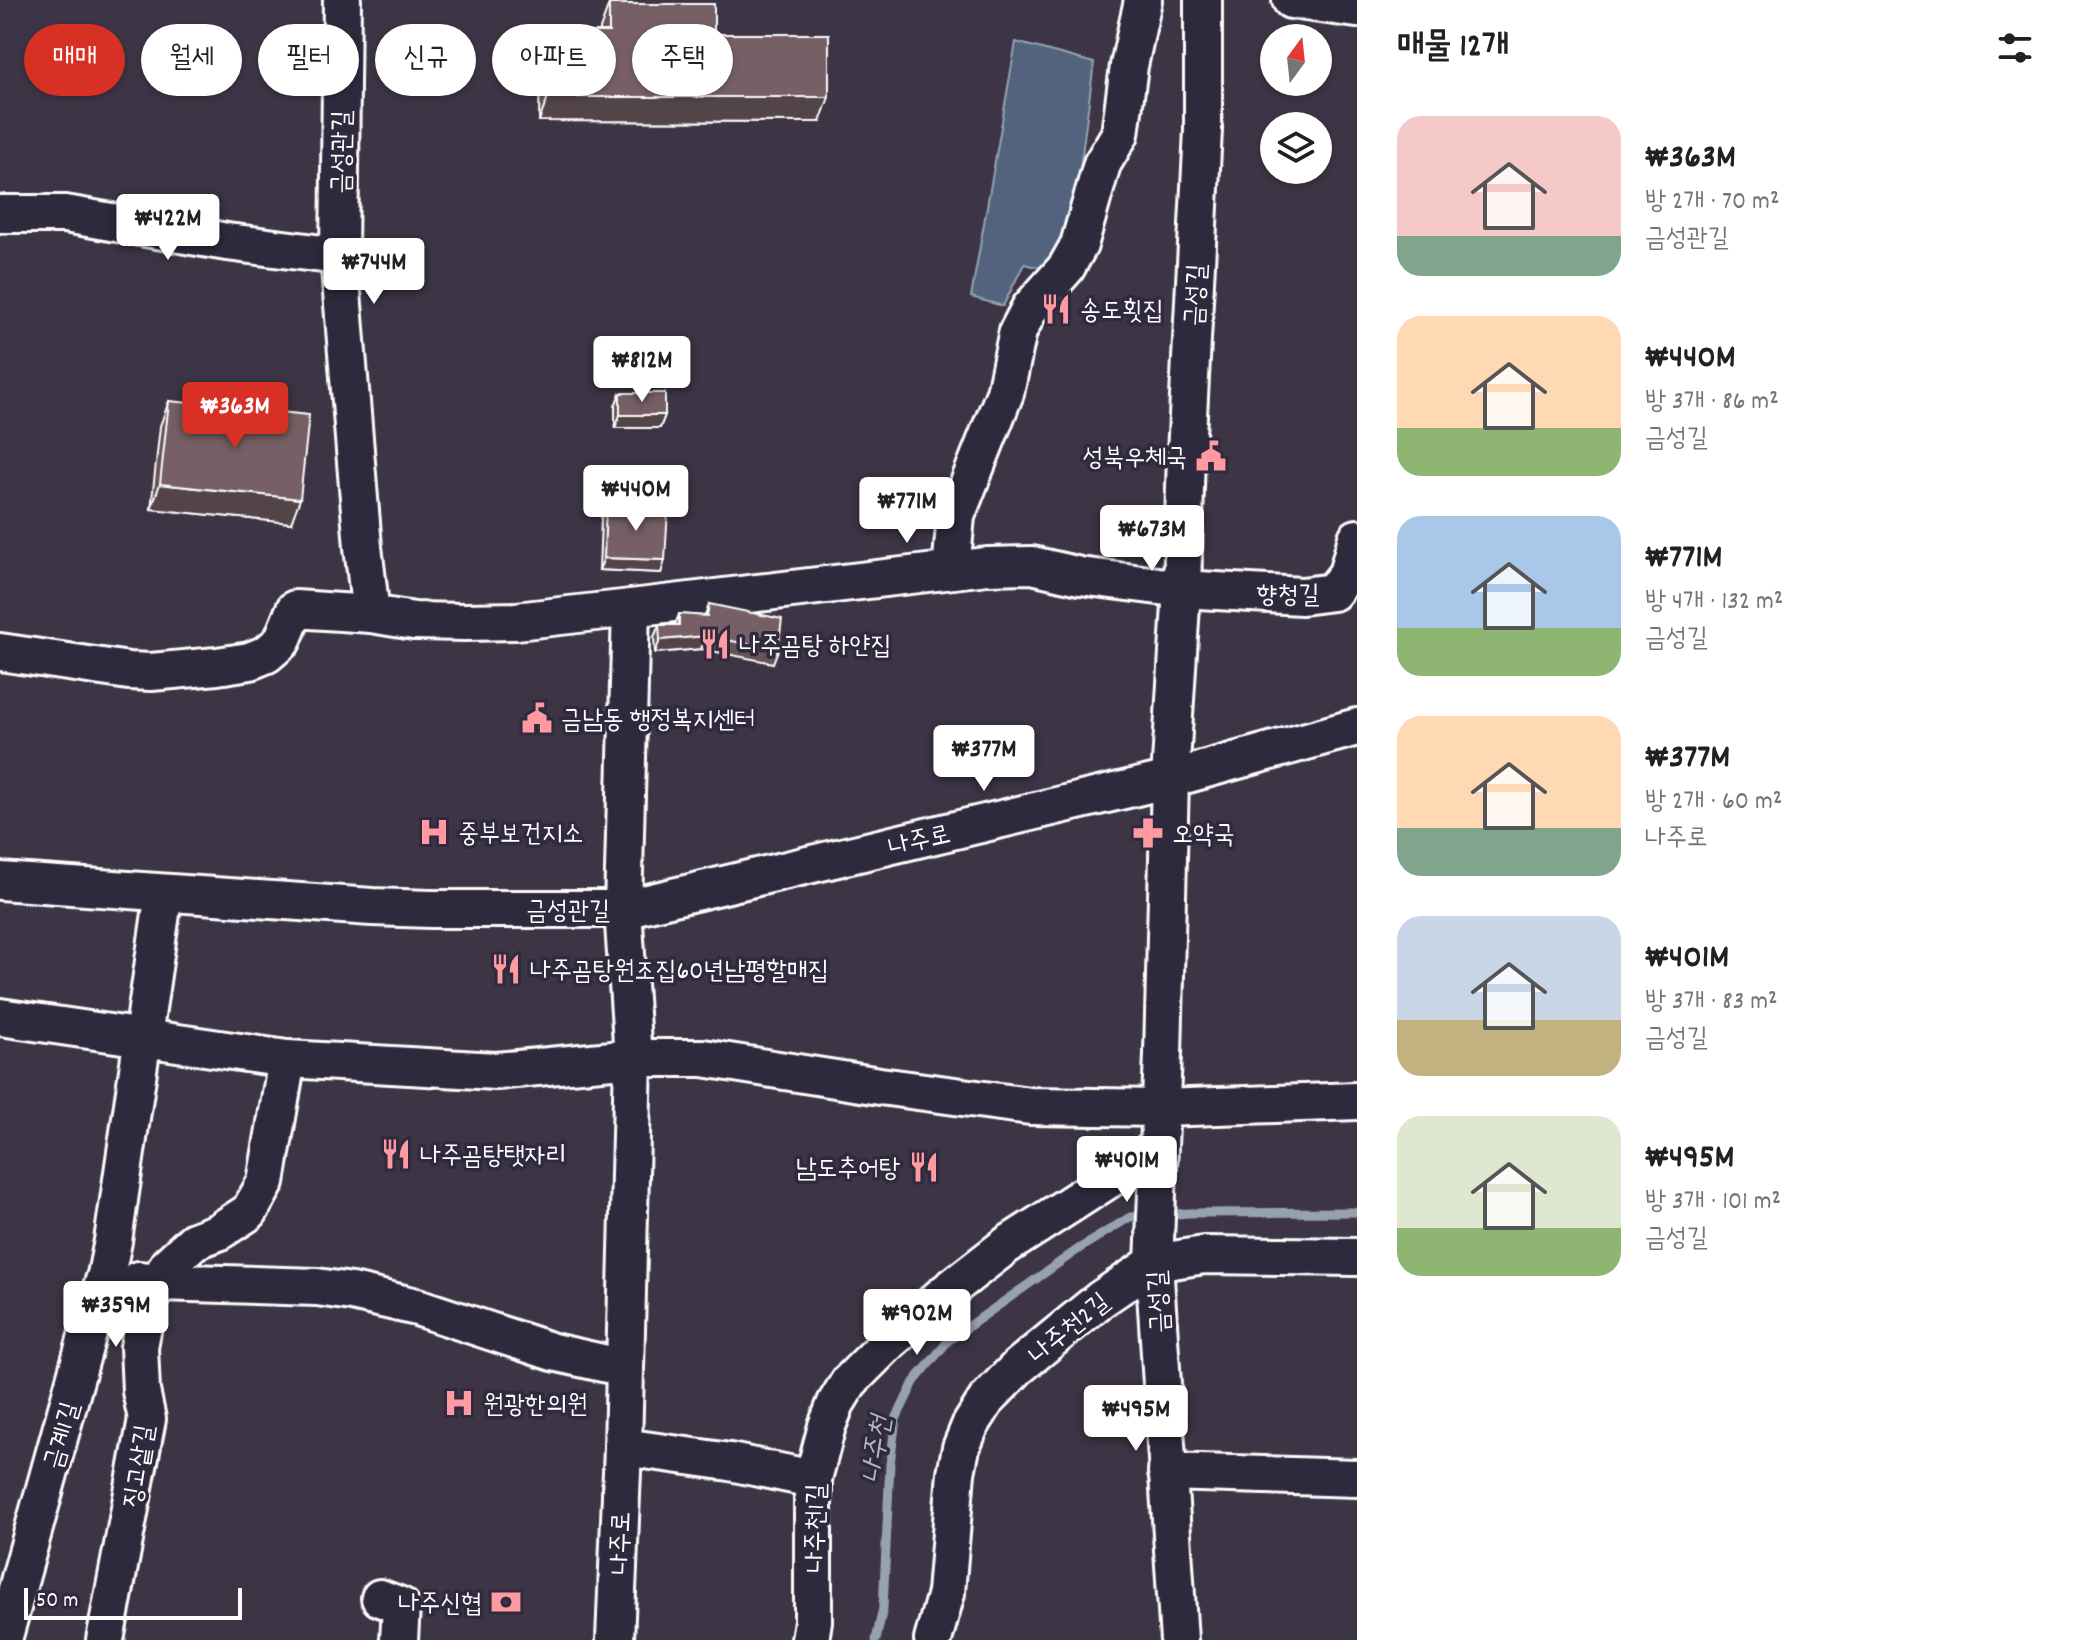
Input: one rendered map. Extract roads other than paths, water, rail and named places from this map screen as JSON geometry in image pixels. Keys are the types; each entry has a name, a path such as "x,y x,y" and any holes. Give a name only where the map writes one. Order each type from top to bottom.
{"street":[{"name":"금성관길","path":"342,0 339,256 371,614"},
{"path":"951,570 956,516 1005,393 1018,331 1030,308 1066,268 1079,245 1102,164 1120,134 1129,66 1143,0"},
{"name":"금성길","path":"1179,1640 1154,1263 1170,779 1203,130 1203,0"},
{"path":"1291,0 1357,9"},
{"path":"0,214 65,214 227,242 339,256"},
{"name":"향청길","path":"1182,589 1302,596 1333,592 1347,574 1357,538"},
{"path":"0,652 129,671 183,670 250,661 267,654 282,641 295,609 371,614 414,621 516,621 987,566 1032,565 1080,576 1182,589"},
{"name":"금성관길","path":"0,881 431,909 623,909 631,608"},
{"name":"나주로","path":"615,1640 633,1058 623,909 1170,779 1357,727"},
{"path":"143,1039 164,893"},
{"path":"0,1017 287,1059 496,1071 633,1058 703,1058 1030,1106 1161,1108 1357,1101"},
{"name":"금계1길","path":"3,1640 106,1275 143,1039"},
{"name":"징고샅길","path":"105,1640 147,1419 141,1391 139,1347 147,1305 168,1265 194,1241 218,1232 249,1212 266,1182 287,1059"},
{"name":"나주천1길","path":"810,1640 813,1621 813,1479 836,1403 858,1371 945,1293 1007,1245 1159,1147"},
{"name":"나주천2길","path":"933,1640 946,1593 956,1473 961,1448 987,1399 1018,1367 1101,1299 1154,1263 1204,1255 1357,1257"},
{"path":"106,1275 159,1282 317,1287 352,1292 417,1307 553,1352 625,1368"},
{"path":"623,1447 730,1462 813,1479"},
{"path":"1167,1472 1357,1478"},
{"path":"380,1598 401,1606 399,1640"}],"water":[{"path":"1016,42 1094,63 1079,177 1061,248 1041,268 1024,264 1003,306 971,297"}],"waterway":[{"name":"나주천","path":"1165,1215 1357,1212"},
{"name":"나주천","path":"876,1640 883,1608 890,1464 896,1419 914,1382 948,1341 1080,1248 1130,1217 1150,1216"}],"place":[{"name":"송도횟집","path":"1056,309"},
{"name":"성북우체국","path":"1211,456"},
{"name":"나주곰탕 하얀집","path":"715,644"},
{"name":"금남동 행정복지센터","path":"537,718"},
{"name":"중부보건지소","path":"434,832"},
{"name":"오약국","path":"1148,833"},
{"name":"나주곰탕원조집60년남평할매집","path":"506,969"},
{"name":"나주곰탕탯자리","path":"396,1154"},
{"name":"남도추어탕","path":"924,1167"},
{"name":"원광한의원","path":"459,1403"},
{"name":"나주신협","path":"506,1602"}]}
